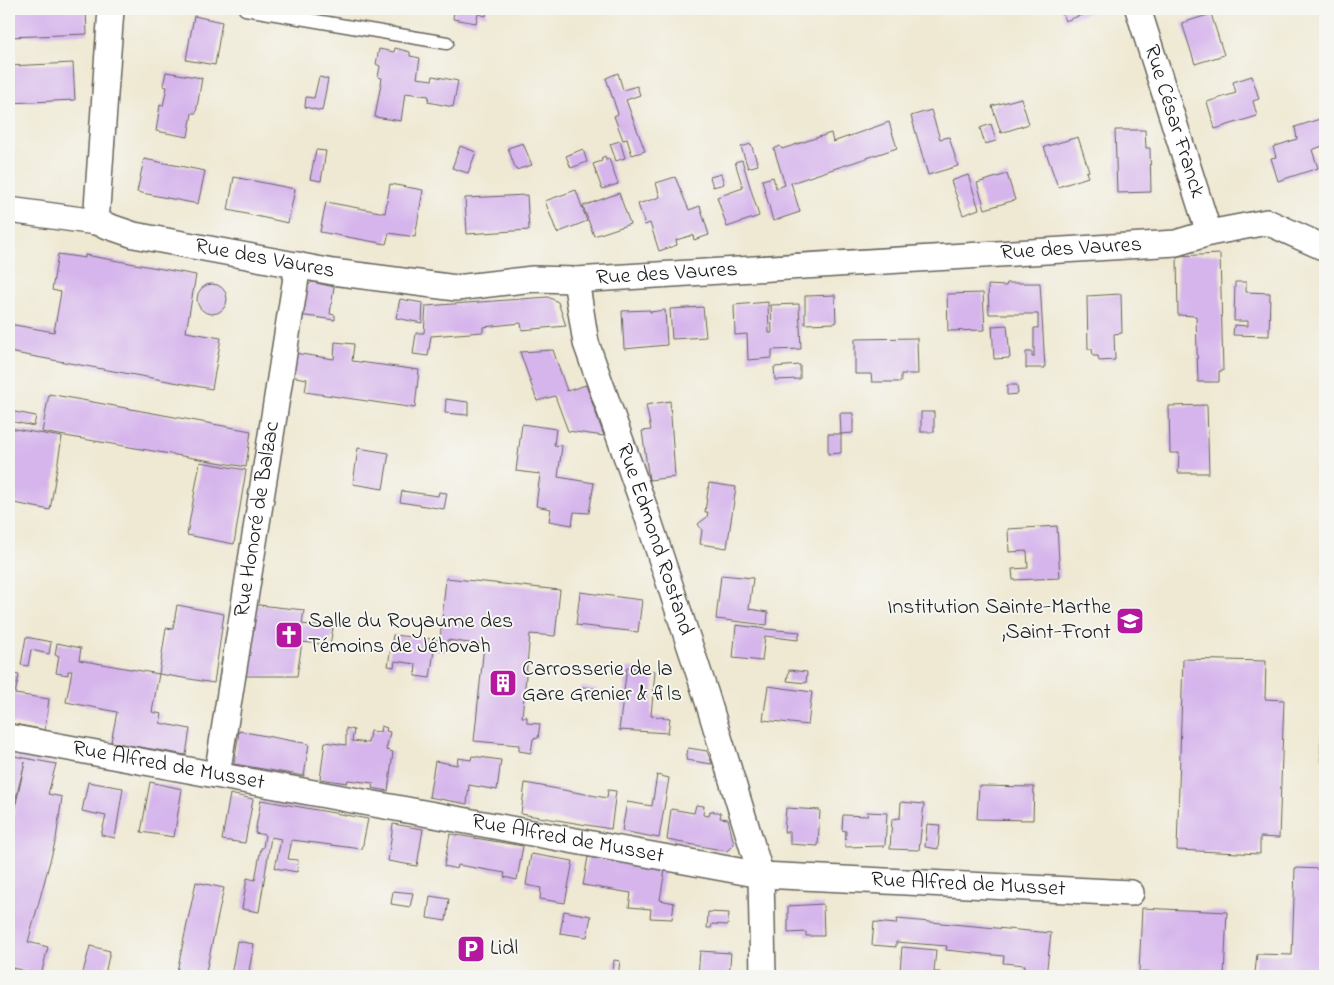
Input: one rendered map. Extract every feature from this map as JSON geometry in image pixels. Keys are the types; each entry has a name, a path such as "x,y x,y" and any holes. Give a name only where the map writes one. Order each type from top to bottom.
{"street":[{"path":"96,222 111,9"},
{"name":"Rue César Franck","path":"1138,9 1209,233"},
{"name":"Rue des Vaures","path":"9,210 96,222 134,235 298,265 456,288 532,279 576,280 1176,242 1209,233 1267,222 1325,248"},
{"name":"Rue Honoré de Balzac","path":"217,774 298,265"},
{"name":"Rue Edmond Rostand","path":"576,280 586,343 646,512 706,695 761,875 763,976"},
{"name":"Rue Alfred de Musset","path":"9,736 761,875 1131,894"}],"lane":[{"path":"245,9 447,43"}],"green space":[{"path":"1325,411 1325,757 1323,757"}],"building":[{"path":"9,9 86,9 87,34 9,37"},
{"path":"454,9 487,9 486,16 478,14 476,23 453,19"},
{"path":"675,9 655,15 654,10"},
{"path":"1061,9 1092,9 1093,11 1065,21"},
{"path":"1211,14 1224,55 1195,64 1182,23"},
{"path":"194,16 222,22 215,65 186,60"},
{"path":"395,48 410,52 410,56 420,58 417,78 432,80 433,76 458,81 453,107 428,102 429,96 405,93 401,121 375,117 382,78 378,77 380,66 376,64 379,49 394,52"},
{"path":"73,63 75,100 9,103 9,66"},
{"path":"166,72 202,78 196,113 192,113 188,137 156,131 160,105 163,106 167,87 163,86"},
{"path":"618,73 623,90 637,86 640,95 626,100 645,151 632,155 627,139 623,140 614,116 618,114 606,78"},
{"path":"1252,76 1259,99 1253,101 1257,116 1215,129 1207,102 1236,93 1233,82"},
{"path":"319,77 328,79 322,111 305,107 306,97 314,98"},
{"path":"1021,98 1029,124 1001,133 992,106"},
{"path":"931,110 940,139 949,137 958,166 928,175 911,116"},
{"path":"1323,118 1325,145 1312,150 1318,168 1278,181 1271,158 1276,157 1273,147 1297,139 1295,127"},
{"path":"889,122 897,148 791,183 800,212 773,221 762,180 773,177 776,188 785,185 774,149 780,146 782,149 831,133 833,142"},
{"path":"991,124 996,141 985,144 980,128"},
{"path":"1115,130 1145,130 1146,148 1150,148 1151,192 1117,193"},
{"path":"1078,137 1089,171 1086,172 1088,177 1058,187 1044,147"},
{"path":"620,141 625,158 616,161 610,144"},
{"path":"523,143 532,165 516,170 508,148"},
{"path":"751,144 758,165 748,168 741,147"},
{"path":"460,146 476,152 468,173 452,168"},
{"path":"583,149 587,162 571,168 566,156"},
{"path":"316,150 326,151 321,181 310,179"},
{"path":"605,156 606,160 609,159 618,184 602,189 593,164 602,161 601,158"},
{"path":"144,159 205,171 198,204 137,192"},
{"path":"742,160 759,216 727,227 717,197 743,188 735,162"},
{"path":"721,174 724,184 713,187 710,177"},
{"path":"1007,174 1015,200 985,209 977,183"},
{"path":"968,175 979,209 963,215 951,181"},
{"path":"234,177 295,189 288,223 228,210"},
{"path":"675,177 689,210 700,206 709,235 694,240 693,235 676,240 677,245 659,251 650,223 645,225 638,204 660,197 656,183"},
{"path":"390,184 423,190 415,237 389,233 386,244 320,232 326,202 385,213"},
{"path":"576,190 587,221 557,233 545,201"},
{"path":"619,193 630,224 594,236 583,206"},
{"path":"527,195 529,230 467,234 465,198"},
{"path":"58,254 85,258 85,255 196,275 186,332 221,338 212,389 9,352 9,324 54,332 61,292 52,290"},
{"path":"1220,254 1223,371 1219,371 1219,382 1198,382 1196,316 1178,315 1177,256"},
{"path":"312,282 334,287 330,314 335,315 335,320 299,315 303,290"},
{"path":"1235,282 1246,282 1246,292 1270,293 1269,336 1233,335 1234,325 1248,326 1248,321 1234,321"},
{"path":"1007,283 1040,283 1045,368 1026,368 1026,352 1032,352 1032,357 1034,357 1034,328 1038,328 1038,314 989,314 988,285 1006,286"},
{"path":"212,284 223,288 227,299 223,310 212,314 201,310 197,299 201,288"},
{"path":"983,293 985,330 948,331 947,294"},
{"path":"1121,294 1122,333 1114,334 1115,360 1099,361 1098,356 1093,356 1092,349 1088,349 1087,296"},
{"path":"835,295 836,323 805,324 805,296"},
{"path":"548,297 558,302 566,326 522,330 521,323 483,327 483,332 431,336 428,356 413,354 416,333 424,333 426,306"},
{"path":"400,299 423,303 422,323 396,318"},
{"path":"768,302 769,333 772,333 771,305 799,304 801,349 772,350 772,358 748,360 747,334 735,335 734,305"},
{"path":"703,307 706,337 672,339 670,309"},
{"path":"650,310 650,312 665,310 667,345 624,349 622,311"},
{"path":"1007,325 1010,358 994,359 992,326"},
{"path":"917,338 918,374 901,374 901,382 872,382 871,374 855,374 855,339"},
{"path":"335,342 354,344 352,361 419,370 415,408 305,392 307,379 290,376 294,353 334,359"},
{"path":"553,350 567,391 586,385 604,436 568,431 555,396 537,401 520,352"},
{"path":"800,365 800,379 775,380 774,367"},
{"path":"1007,385 1017,385 1018,394 1007,395"},
{"path":"49,394 251,431 246,467 42,432"},
{"path":"446,399 468,402 468,415 445,413"},
{"path":"670,401 675,477 649,480 642,431 651,430 646,405"},
{"path":"1207,405 1209,473 1178,473 1179,453 1170,453 1169,406"},
{"path":"10,411 36,416 34,426 9,421"},
{"path":"921,412 934,412 934,432 921,432"},
{"path":"840,413 853,413 853,433 841,434"},
{"path":"522,424 556,429 554,445 562,446 558,477 594,483 589,513 574,512 572,525 549,521 551,509 536,506 540,474 516,471"},
{"path":"9,428 62,437 50,510 9,502"},
{"path":"828,434 841,434 841,453 828,454"},
{"path":"358,448 389,453 383,489 353,484"},
{"path":"200,462 246,470 234,544 187,535"},
{"path":"709,483 736,487 727,548 700,544 702,530 698,524 707,517 708,512 705,512"},
{"path":"402,491 438,496 439,492 447,493 444,509 400,502"},
{"path":"1057,526 1060,578 1013,580 1012,569 1028,568 1027,551 1009,552 1008,529"},
{"path":"721,575 753,578 749,609 768,612 767,625 716,619"},
{"path":"446,578 560,590 555,636 530,634 522,717 527,717 527,723 540,724 538,738 533,739 531,753 519,751 519,745 474,741 484,645 447,640 446,651 434,650 430,678 415,676 416,664 395,661 394,667 388,666 393,635 440,640"},
{"path":"580,592 642,600 638,632 576,625"},
{"name":"Salle du Royaume des Témoins de Jéhovah","path":"250,604 304,610 302,624 333,628 330,645 302,642 297,676 240,676"},
{"path":"177,605 224,614 214,683 159,674 166,628 173,629"},
{"path":"736,625 800,632 798,640 765,636 762,661 733,658"},
{"path":"26,637 51,642 49,654 31,650 28,666 21,665"},
{"path":"57,643 81,648 79,660 159,674 152,712 162,714 160,723 190,729 186,755 111,742 117,712 66,702 72,671 68,671 68,675 56,673 59,656 55,655"},
{"path":"1183,659 1266,661 1265,699 1284,700 1279,838 1260,837 1260,854 1177,850"},
{"path":"627,667 655,671 651,716 670,718 668,733 619,730"},
{"path":"789,670 807,672 806,683 787,681"},
{"path":"9,673 19,675 15,694 49,699 45,730 9,723"},
{"path":"768,686 812,692 808,725 763,720"},
{"path":"582,687 597,689 596,697 577,695"},
{"path":"381,726 387,728 386,731 390,732 386,750 393,752 388,791 372,788 373,783 348,780 347,783 320,779 325,742 346,745 346,728 354,730 352,741 368,743 370,731 380,732"},
{"path":"239,731 309,744 304,776 234,764"},
{"path":"688,748 707,751 712,764 686,760"},
{"path":"9,755 56,764 48,794 62,797 56,839 28,942 48,947 41,975 9,967 9,836 25,762 11,818 9,818"},
{"path":"472,756 501,760 497,790 469,785 467,804 429,797 435,761 457,765 458,758 471,760"},
{"path":"657,775 669,778 659,838 622,831 627,802 652,806"},
{"path":"88,782 123,788 115,838 101,835 106,816 82,811"},
{"path":"150,782 182,789 174,837 141,832"},
{"path":"525,783 607,798 608,790 616,791 611,829 521,814"},
{"path":"979,786 1034,787 1033,820 977,819"},
{"path":"230,794 253,799 245,843 222,840"},
{"path":"261,800 368,819 362,849 292,840 288,859 298,860 297,872 275,868 281,839 271,837 259,912 242,909 247,878 255,880 261,848 263,848 265,835 255,833"},
{"path":"901,802 924,804 919,850 890,849 892,819 900,818"},
{"path":"696,805 704,806 703,815 709,816 710,811 721,813 720,818 728,819 734,844 727,851 667,840 671,809 694,813"},
{"path":"786,808 820,810 818,846 790,844 790,832 784,832"},
{"path":"867,812 887,813 885,846 845,847 846,831 842,830 843,815 868,816"},
{"path":"393,824 423,829 417,866 388,861"},
{"path":"927,824 940,825 938,849 925,847"},
{"path":"450,834 523,846 517,880 504,877 505,873 458,865 457,869 444,866"},
{"path":"531,854 573,861 565,903 540,899 541,888 526,885"},
{"path":"588,857 665,870 660,900 674,903 672,919 650,918 651,909 629,907 631,893 583,885"},
{"path":"1295,868 1325,869 1325,976 1255,973 1257,954 1292,955"},
{"path":"196,882 224,888 205,976 176,976"},
{"path":"393,891 413,893 410,907 391,904"},
{"path":"430,896 449,899 446,921 427,918"},
{"path":"823,904 824,936 806,936 806,932 788,933 788,906"},
{"path":"1142,908 1227,912 1224,976 1139,972"},
{"path":"564,911 591,916 587,937 560,933"},
{"path":"708,912 729,913 728,925 712,924 711,928 707,928"},
{"path":"897,919 1051,933 1046,976 1023,976 1025,965 1003,963 1004,956 946,950 947,946 896,942 896,947 872,945 874,922 896,924"},
{"path":"237,941 254,944 248,976 231,976"},
{"path":"90,946 110,951 105,974 110,976 82,976"},
{"path":"902,947 936,950 934,972 940,972 940,976 906,976 906,972 900,971"},
{"path":"700,951 731,953 729,976 698,976"},
{"path":"614,960 620,961 618,976 613,976"}],"waterway":[{"path":"9,974 20,976"}],"place":[{"name":"Institution Sainte-Marthe ,Saint-Front","path":"1130,621"},
{"name":"Salle du Royaume des Témoins de Jéhovah","path":"289,635"},
{"name":"Carrosserie de la Gare Grenier & fils","path":"503,683"},
{"name":"Lidl","path":"471,949"}]}
